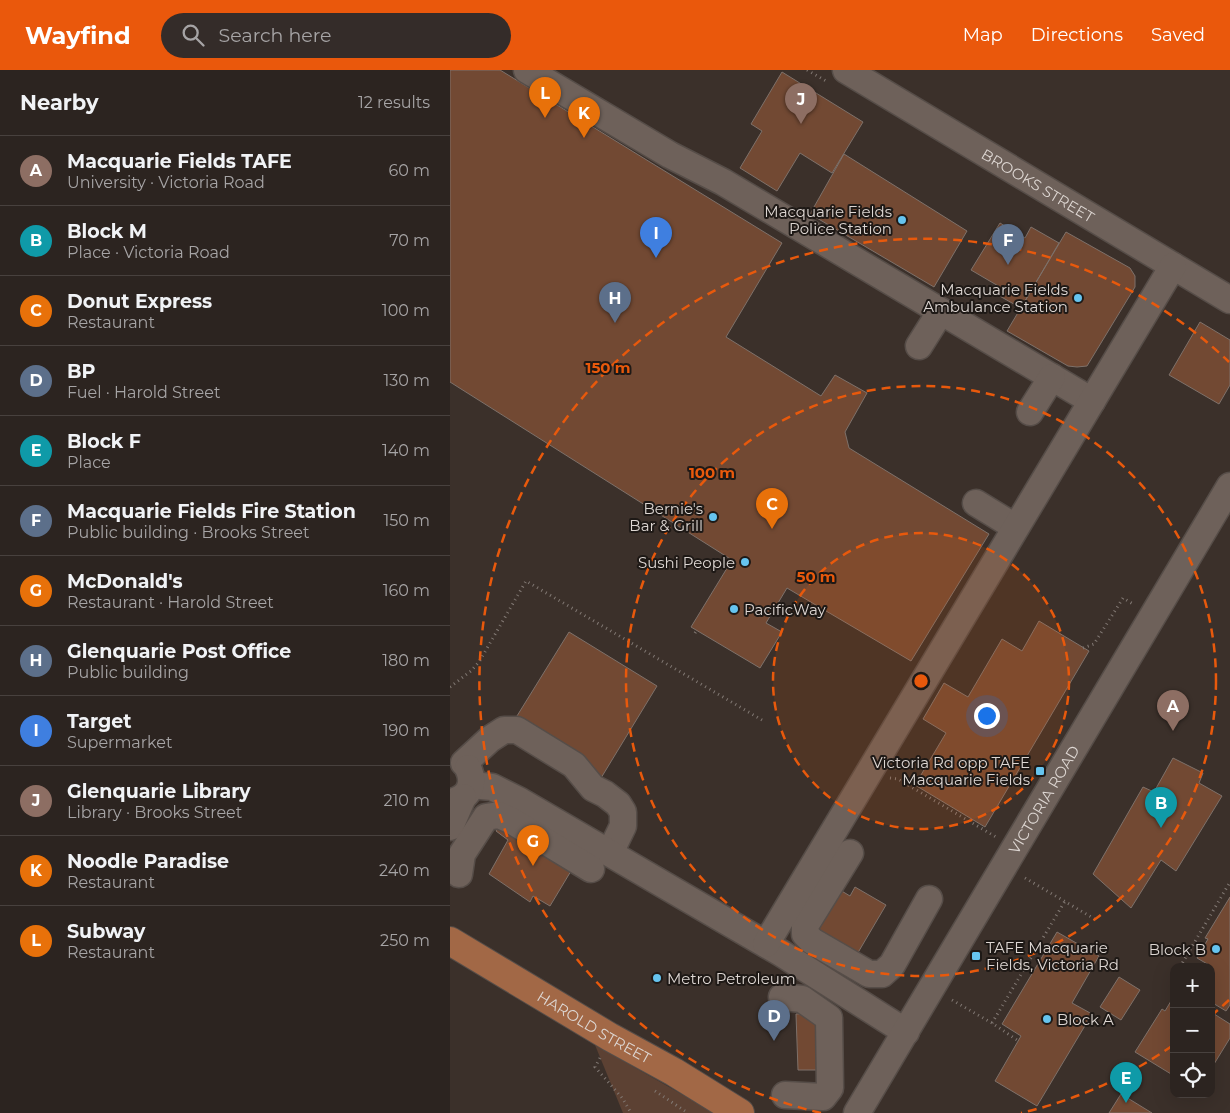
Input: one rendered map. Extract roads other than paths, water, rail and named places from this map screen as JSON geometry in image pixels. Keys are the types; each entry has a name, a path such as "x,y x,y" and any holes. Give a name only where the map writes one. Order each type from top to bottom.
{"main road":[{"name":"HAROLD STREET","path":"450,941 610,1037 674,1072 739,1113"}],"street":[{"path":"527,70 670,155 723,182 1092,401"},
{"name":"BROOKS STREET","path":"846,70 1230,300"},
{"path":"766,944 1174,266"},
{"path":"919,346 941,311"},
{"path":"1030,412 1052,377"},
{"name":"VICTORIA ROAD","path":"856,1113 1230,486"},
{"path":"976,503 1016,527"},
{"path":"450,827 460,781 490,739 504,730 517,730 574,765 593,788 618,804 623,812 623,826 600,861"},
{"path":"460,781 492,787 520,801 600,861"},
{"path":"459,874 462,854 486,817 499,815 600,861 766,944 906,1032"},
{"path":"850,853 806,926 805,934 820,946 869,974 882,974 892,965 929,899"},
{"path":"782,997 802,999 829,1018 830,1088 823,1097 784,1094"}],"place":[{"name":"Subway","path":"545,118"},
{"name":"Glenquarie Library","path":"801,124"},
{"name":"Noodle Paradise","path":"584,138"},
{"name":"Macquarie Fields Police Station","path":"902,220"},
{"name":"Target","path":"656,258"},
{"name":"Macquarie Fields Fire Station","path":"1008,265"},
{"name":"Macquarie Fields Ambulance Station","path":"1078,298"},
{"name":"Glenquarie Post Office","path":"615,323"},
{"name":"Bernie's Bar & Grill","path":"713,517"},
{"name":"Donut Express","path":"772,529"},
{"name":"Sushi People","path":"745,562"},
{"name":"PacificWay","path":"734,609"},
{"name":"Macquarie Fields TAFE","path":"1173,731"},
{"name":"Victoria Rd opp TAFE Macquarie Fields","path":"1040,771"},
{"name":"Block M","path":"1161,828"},
{"name":"McDonald's","path":"533,866"},
{"name":"Block B","path":"1216,949"},
{"name":"TAFE Macquarie Fields, Victoria Rd","path":"976,956"},
{"name":"Metro Petroleum","path":"657,978"},
{"name":"Block A","path":"1047,1019"},
{"name":"BP","path":"774,1041"},
{"name":"Block F","path":"1126,1103"}]}
